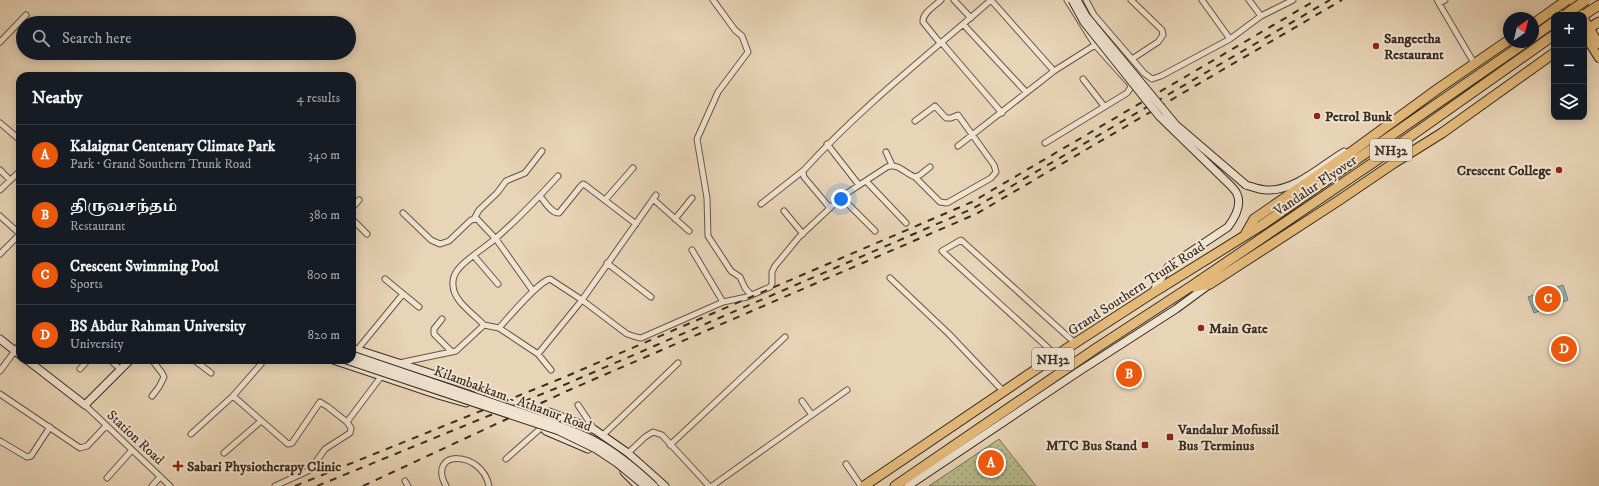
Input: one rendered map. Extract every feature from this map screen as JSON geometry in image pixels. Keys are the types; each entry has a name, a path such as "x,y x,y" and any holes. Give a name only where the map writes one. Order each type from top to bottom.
{"highway":[{"path":"1569,12 1586,0"},
{"path":"1539,20 1568,1"},
{"path":"1587,12 1599,4"},
{"path":"1587,30 1599,22"},
{"path":"1539,33 1551,24"},
{"name":"Vandalur Flyover","path":"1190,287 1374,162 1551,37"},
{"path":"1244,236 1254,219 1503,44"},
{"name":"Vandalur Flyover","path":"1244,236 1517,48"},
{"path":"1190,287 1210,284 1442,133 1551,56"},
{"name":"Grand Southern Trunk Road","path":"864,486 1075,343 1244,236"},
{"name":"Grand Southern Trunk Road","path":"895,486 1098,347 1190,287"}],"main road":[{"path":"1568,1 1572,12"},
{"path":"1568,1 1580,12"},
{"path":"1587,32 1599,44"},
{"path":"1587,33 1599,58"}],"street":[{"path":"713,0 735,30 742,36 748,52 718,92 697,139 707,198 708,236 731,271 740,277 745,288 751,295"},
{"path":"941,0 926,14 923,22 1002,113"},
{"path":"954,0 971,18"},
{"path":"761,204 804,170 827,144 907,71 991,0 1054,71"},
{"path":"1067,0 1095,45 1130,84 1131,89"},
{"path":"1072,0 1084,22 1158,116 1229,184 1237,194 1238,208 1228,227 1168,267 1151,294"},
{"path":"1078,0 1086,16 1176,125 1246,185 1267,190 1280,188 1296,182 1369,139"},
{"path":"1086,0 1094,15 1148,77 1152,79"},
{"path":"1131,0 1163,34 1162,39 1132,59"},
{"path":"1202,0 1230,39"},
{"path":"1249,0 1261,16"},
{"path":"1045,143 1127,93 1131,89 1161,76 1230,39 1261,16 1293,0"},
{"path":"1445,0 1438,2 1474,63"},
{"path":"963,24 1026,92"},
{"path":"0,42 16,25"},
{"path":"958,146 1054,71 1095,45"},
{"path":"1083,79 1104,106"},
{"path":"499,328 533,292 550,279 582,300 627,334 641,338 723,302 763,291 772,285 772,272 775,266 803,234 841,197 892,165 900,167 915,177 940,202 947,203 991,178 996,172 996,169 958,115 951,118 946,118 935,106 915,121"},
{"path":"0,123 16,137"},
{"path":"827,144 859,185"},
{"path":"403,213 431,240 440,244 449,241 474,219 479,210 497,193 506,181 525,173 542,151"},
{"path":"886,152 892,165"},
{"path":"915,177 930,167"},
{"path":"606,200 633,168"},
{"path":"0,170 10,180"},
{"path":"804,170 804,177 830,208"},
{"path":"0,190 16,175"},
{"path":"551,370 538,354 499,328 484,325 455,294 453,280 455,274 461,266 496,238 540,196 558,176"},
{"path":"866,181 906,223"},
{"path":"540,196 552,211 557,213 561,212 583,184 589,187 636,224"},
{"path":"538,354 582,300 655,197 675,219 689,231"},
{"path":"841,197 875,231"},
{"path":"675,219 692,198"},
{"path":"356,203 359,200"},
{"path":"784,211 803,234"},
{"path":"0,216 16,230"},
{"path":"474,219 480,222 496,238 533,292"},
{"path":"356,223 367,234"},
{"path":"0,254 16,238"},
{"path":"1057,356 942,251 961,240 1075,343"},
{"path":"692,250 723,302"},
{"path":"474,256 498,284"},
{"path":"607,263 650,297"},
{"path":"890,278 949,334 1004,392"},
{"path":"385,279 419,307"},
{"path":"908,486 1084,367 1176,309 1210,284"},
{"path":"356,349 403,294"},
{"path":"442,319 434,330 434,334 452,352"},
{"path":"347,422 381,375 399,363 456,351 484,325"},
{"path":"670,445 785,336"},
{"path":"0,339 16,351"},
{"path":"346,364 468,404 472,404 479,398 480,394 478,389 473,387 399,363 356,352"},
{"name":"Kilambakkam - Athanur Road","path":"356,352 579,433 596,441 612,452 634,468 654,486"},
{"path":"0,371 16,355"},
{"name":"Kilambakkam - Athanur Road","path":"356,363 559,431 596,449 617,463 645,486"},
{"path":"603,435 678,363"},
{"path":"32,364 85,405 126,364"},
{"path":"80,369 84,364"},
{"path":"114,364 120,369"},
{"path":"152,396 163,381 164,377 155,364"},
{"path":"199,364 211,373"},
{"path":"191,434 233,396 260,364"},
{"path":"712,486 846,390"},
{"path":"0,394 80,448 88,446 106,426"},
{"path":"233,396 288,444 292,443 320,402 328,406 347,422 351,428 350,432 325,449 310,470 275,486"},
{"path":"802,401 812,414"},
{"name":"Station Road","path":"85,405 170,486"},
{"path":"578,405 595,430"},
{"path":"506,459 542,427 546,415 549,412 595,430 603,435 628,453 665,486"},
{"path":"224,453 261,422"},
{"path":"0,441 27,457 31,456 50,427"},
{"path":"542,427 546,431 595,452 623,471 633,484"},
{"path":"628,453 646,436 654,432 662,435 709,486"},
{"path":"107,478 132,450"},
{"path":"446,486 442,474 442,468 446,462 456,458 464,459 480,467 485,474 489,486"},
{"path":"846,464 861,486"},
{"path":"152,486 160,477"}],"green space":[{"path":"999,439 1036,486 929,486"}],"water":[{"path":"1563,285 1568,300 1534,313 1528,297"}],"railway":[{"path":"295,486 560,379 972,202 1316,0"},
{"path":"317,486 564,385 974,208 1330,0"},
{"path":"363,486 567,391 976,214 1342,0"}],"place":[{"name":"Sangeetha Restaurant","path":"1376,46"},
{"name":"Petrol Bunk","path":"1317,116"},
{"name":"Crescent College","path":"1559,170"},
{"name":"Crescent Swimming Pool","path":"1548,299"},
{"name":"Main Gate","path":"1201,328"},
{"name":"BS Abdur Rahman University","path":"1564,349"},
{"name":"திருவசந்தம்","path":"1129,374"},
{"name":"Vandalur Mofussil Bus Terminus","path":"1170,437"},
{"name":"MTC Bus Stand","path":"1145,445"},
{"name":"Kalaignar Centenary Climate Park","path":"991,463"},
{"name":"Sabari Physiotherapy Clinic","path":"178,466"}]}
